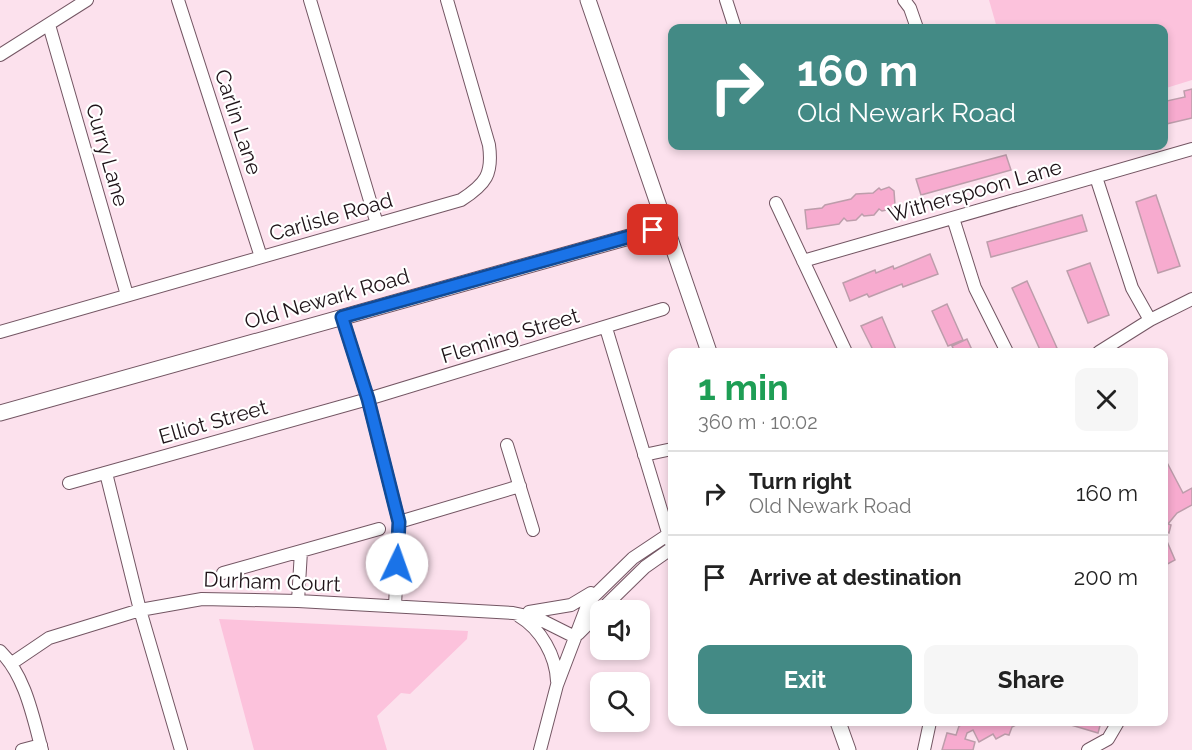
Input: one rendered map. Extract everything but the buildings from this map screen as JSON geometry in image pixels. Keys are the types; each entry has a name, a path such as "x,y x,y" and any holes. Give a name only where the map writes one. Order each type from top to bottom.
{"street":[{"path":"0,55 87,0"},
{"name":"Carlin Lane","path":"178,0 261,257"},
{"path":"310,0 378,224"},
{"name":"Carlisle Road","path":"1,328 127,295 461,200 480,188 488,173 491,160 489,145 447,0"},
{"path":"588,0 708,348"},
{"path":"726,0 734,24"},
{"path":"904,0 910,8 916,24"},
{"name":"Curry Lane","path":"49,26 127,295"},
{"name":"Witherspoon Lane","path":"803,261 1192,149"},
{"path":"1096,177 1132,288 1150,320"},
{"path":"776,203 844,348"},
{"path":"953,218 975,288 1005,348"},
{"name":"Old Newark Road","path":"0,413 665,227"},
{"path":"1105,348 1150,320 1192,299"},
{"name":"Fleming Street","path":"368,399 663,309"},
{"path":"342,317 368,399 399,522 395,606"},
{"path":"606,328 668,527"},
{"name":"Elliot Street","path":"69,483 368,399"},
{"path":"507,445 533,530"},
{"path":"644,455 668,450"},
{"path":"106,473 140,610 181,750"},
{"path":"399,522 520,486"},
{"path":"223,573 379,529"},
{"path":"540,750 557,685 589,601 633,558 668,534"},
{"path":"612,600 645,567 668,550"},
{"path":"298,601 301,551"},
{"path":"513,613 538,612 572,605 606,583"},
{"name":"Durham Court","path":"12,663 49,638 140,610 202,599 298,601 513,613 537,618 575,637"},
{"path":"513,613 533,626 541,636 556,670 557,685"},
{"path":"575,637 590,622"},
{"path":"0,651 12,663 21,682 41,747 22,750"},
{"path":"840,726 849,750"},
{"path":"924,750 929,726"},
{"path":"1088,750 1108,740 1116,726"}],"shaded area":[{"path":"989,0 1192,0 1192,80 1168,87 1168,24 996,24"},
{"path":"219,619 468,631 467,639 410,694 401,693 377,716 387,750 254,750"}],"route":[{"path":"397,564 399,522 368,399 342,317 653,230"}]}
